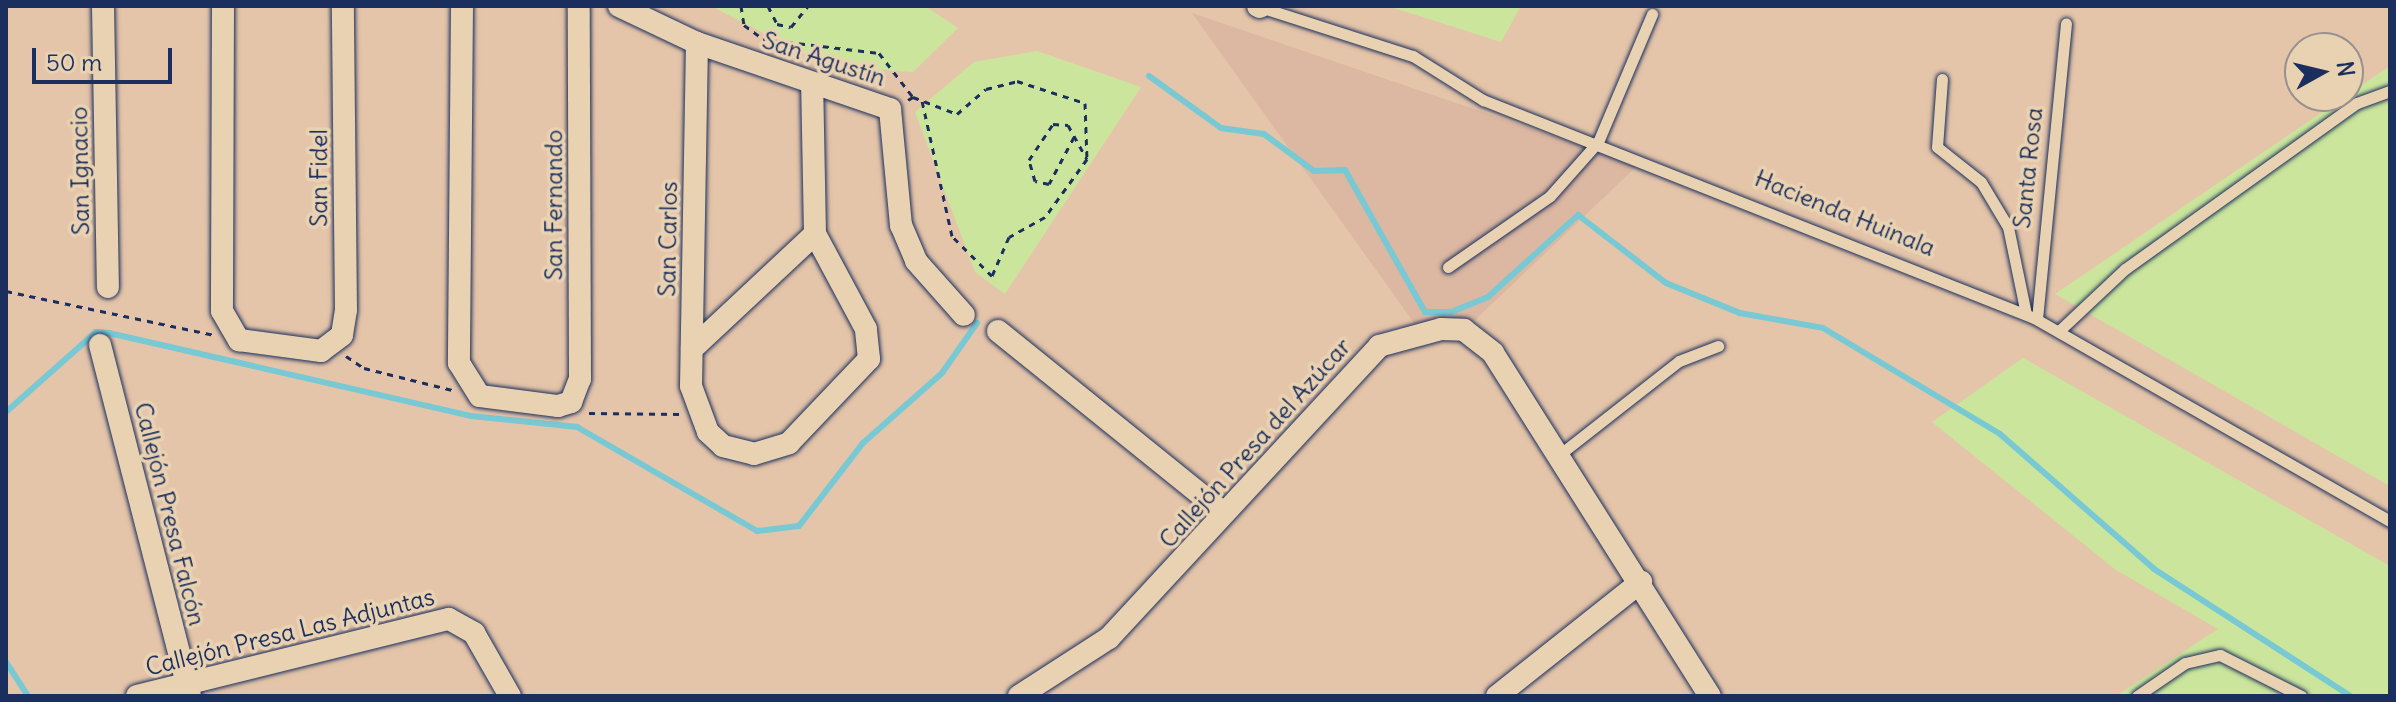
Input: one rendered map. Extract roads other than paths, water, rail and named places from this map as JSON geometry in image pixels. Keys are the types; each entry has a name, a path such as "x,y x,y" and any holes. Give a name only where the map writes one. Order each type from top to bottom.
{"street":[{"name":"San Ignacio","path":"103,6 108,287"},
{"name":"San Fidel","path":"223,6 219,286 233,335 333,347 346,310 343,6"},
{"name":"San Fernando","path":"462,6 457,334 466,383 480,396 571,402 581,363 579,6"},
{"name":"San Agustín","path":"619,6 697,43 890,109 901,225 916,261 964,315"},
{"name":"San Carlos","path":"697,43 692,349 702,423 723,446 775,452 861,372 869,359 866,329 815,234"},
{"path":"692,349 815,234 812,84"},
{"name":"Callejón Presa del Azúcar","path":"1019,696 1109,638 1222,512 1379,346 1421,331 1464,330 1475,337 1559,455 1710,696"},
{"path":"998,331 1222,512"},
{"name":"Callejón Presa Falcón","path":"100,345 188,690"},
{"path":"1497,696 1641,582"},
{"name":"Callejón Presa Las Adjuntas","path":"137,696 188,690 449,619 474,633 510,696"}],"lane":[{"name":"Hacienda Huinala","path":"1259,6 1413,56 1483,100 1598,142 2065,332"},
{"path":"1448,267 1550,196 1598,142 1652,14"},
{"name":"Santa Rosa","path":"2030,316 2066,23"},
{"path":"1942,79 1937,147 1981,182 2008,227 2030,316"},
{"path":"2390,91 2357,103 2125,269 2065,332 2390,521"},
{"path":"1559,455 1679,361 1718,346"},
{"path":"2137,696 2185,663 2220,655 2301,696"}],"waterway":[{"path":"1149,76 1221,128 1264,134 1314,171 1345,170 1425,312 1451,312 1488,297 1578,215 1666,283 1740,313 1823,328 2000,434 2154,569 2350,696"},
{"path":"6,412 96,332 109,333 471,416 577,427 757,531 799,526 863,443 942,373 977,323"},
{"path":"6,662 28,696"}]}
